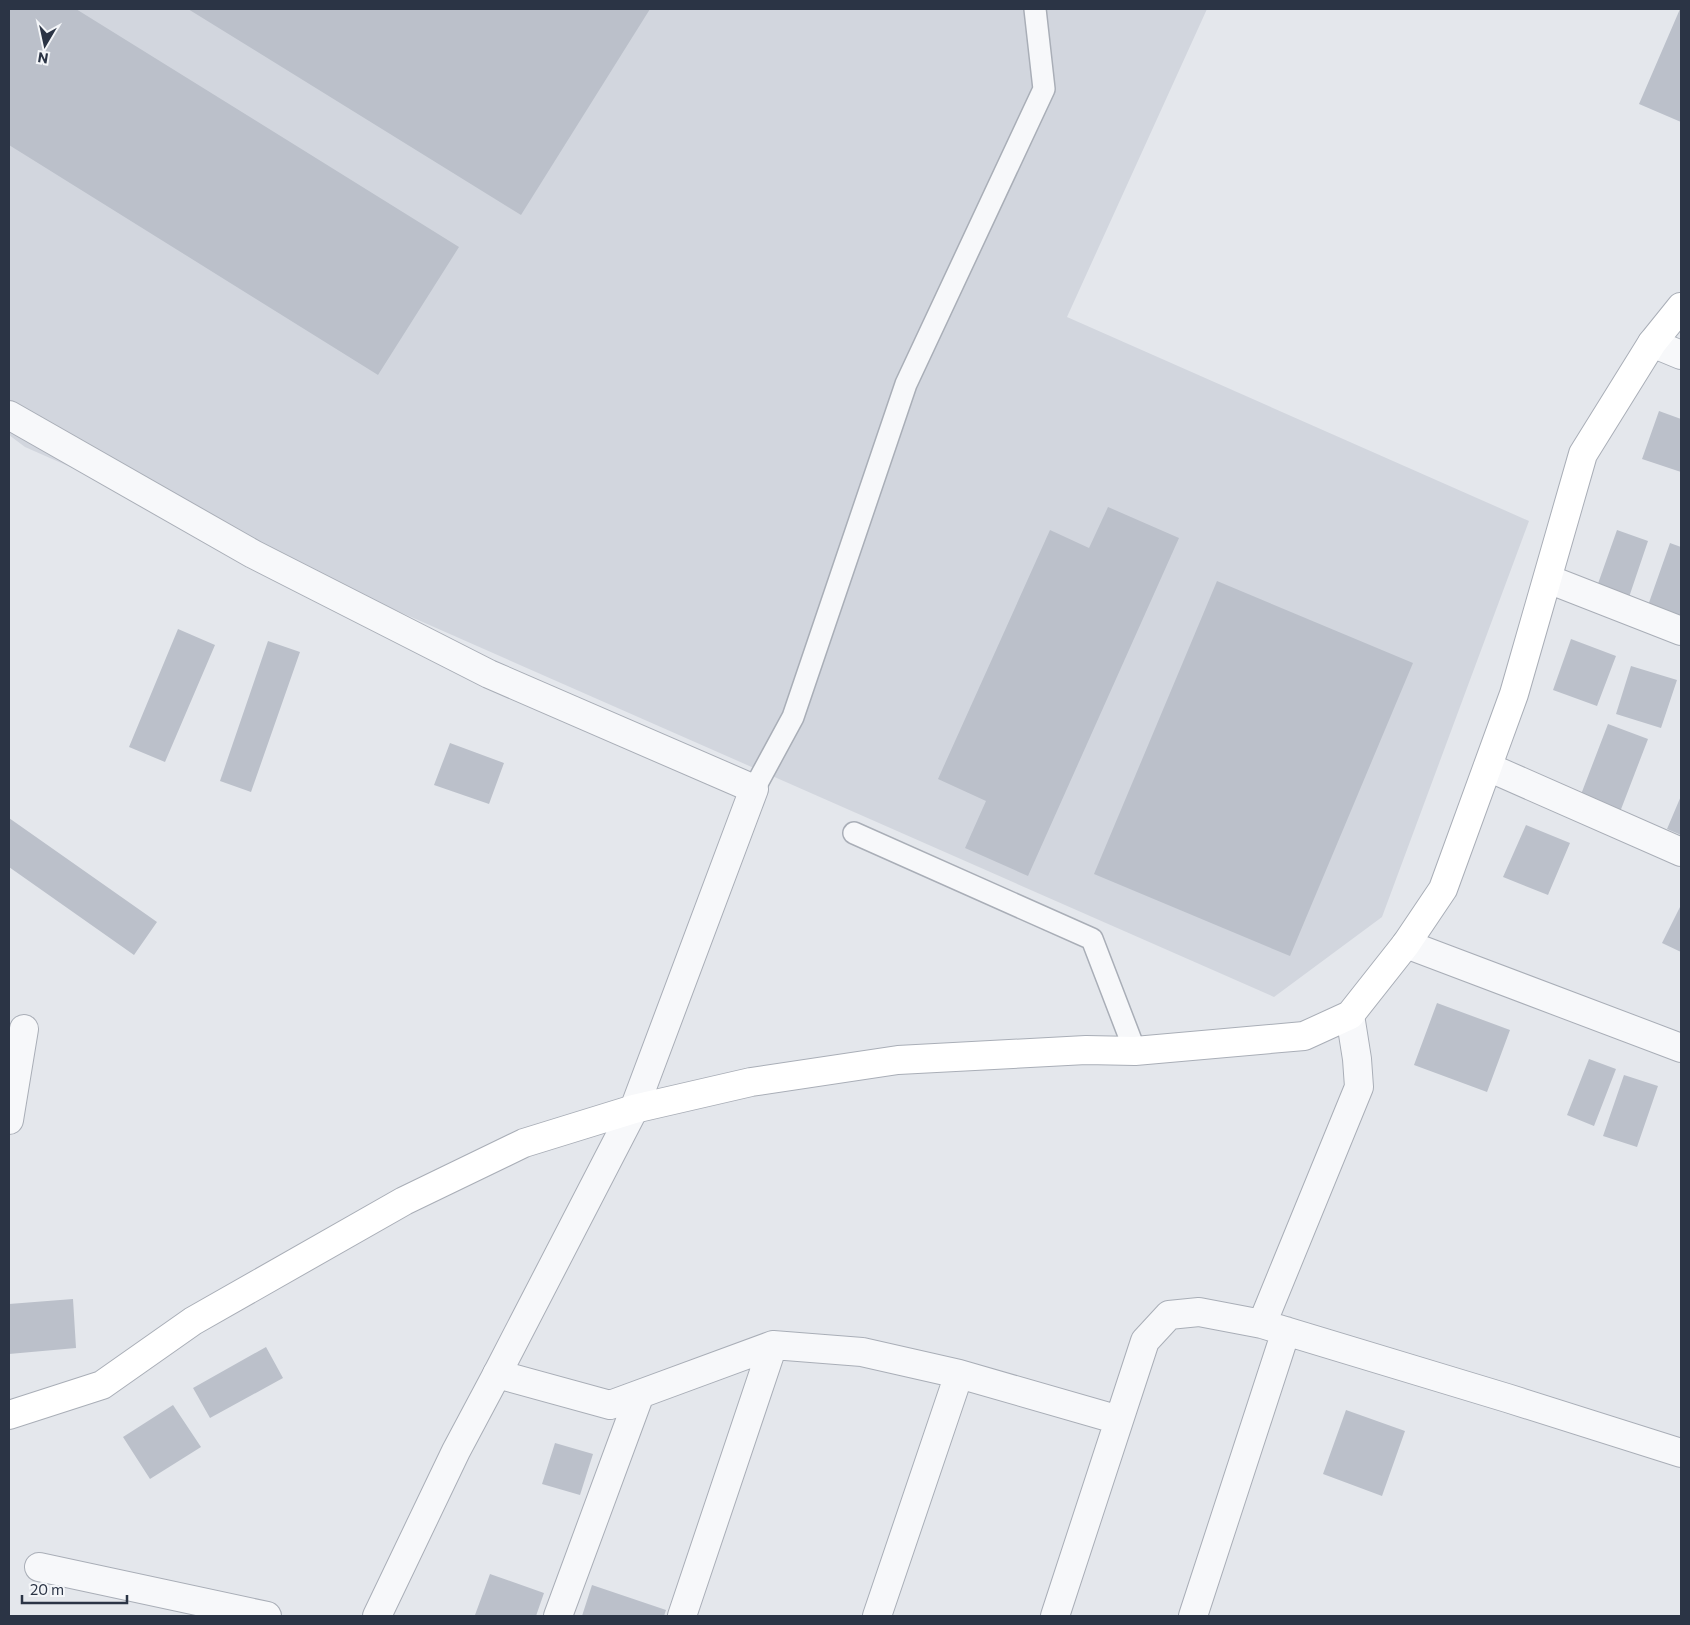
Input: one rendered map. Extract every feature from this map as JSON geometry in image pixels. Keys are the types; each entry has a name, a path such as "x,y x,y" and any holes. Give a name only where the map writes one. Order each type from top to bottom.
{"main road":[{"path":"9,1415 102,1385 193,1321 413,1197 524,1143 634,1109 751,1082 898,1060 1086,1050 1136,1050 1304,1036 1350,1015 1406,944 1443,889 1514,694 1583,454 1652,343 1681,307"}],"street":[{"path":"1652,343 1681,356"},
{"path":"9,415 253,554 489,674 754,789 634,1109 456,1450 377,1616"},
{"path":"1548,579 1681,631"},
{"path":"1488,767 1681,852"},
{"path":"1406,944 1681,1048"},
{"path":"1193,1616 1274,1328 1359,1087 1350,1015"},
{"path":"9,1120 24,1029"},
{"path":"1055,1616 1145,1341 1169,1315 1199,1312 1274,1328 1681,1453"},
{"path":"497,1374 610,1405 773,1345 862,1352 959,1374 1119,1420"},
{"path":"682,1616 773,1345"},
{"path":"877,1616 959,1374"},
{"path":"558,1616 640,1394"},
{"path":"39,1566 267,1616"}],"lane":[{"path":"754,789 793,717 906,384 1044,89 1035,9"},
{"path":"854,833 1092,939 1136,1050"}],"shaded area":[{"path":"9,9 1207,9 1067,317 1529,521 1382,917 1274,997 25,447 9,435"}],"building":[{"path":"9,9 76,9 459,247 378,375 9,145"},
{"path":"188,9 650,9 521,215"},
{"path":"1681,9 1681,122 1639,104"},
{"path":"1659,411 1681,419 1681,472 1642,459"},
{"path":"1108,507 1179,538 1028,876 965,848 986,801 938,779 1050,530 1089,548"},
{"path":"1617,530 1648,541 1626,606 1594,595"},
{"path":"1670,543 1681,547 1681,626 1645,614"},
{"path":"1217,581 1413,663 1290,956 1094,874"},
{"path":"178,629 215,645 165,762 129,747"},
{"path":"1571,639 1616,656 1597,706 1553,690"},
{"path":"268,641 300,652 251,792 220,781"},
{"path":"1631,666 1677,680 1661,728 1616,714"},
{"path":"1608,724 1648,739 1620,812 1580,797"},
{"path":"450,743 504,763 489,804 434,785"},
{"path":"1681,796 1681,835 1667,829"},
{"path":"9,818 157,922 134,955 9,867"},
{"path":"1526,825 1570,843 1548,895 1503,877"},
{"path":"1681,905 1681,952 1662,943"},
{"path":"1437,1003 1510,1030 1487,1092 1414,1065"},
{"path":"1589,1059 1616,1069 1594,1126 1567,1115"},
{"path":"1624,1075 1658,1086 1637,1147 1603,1136"},
{"path":"73,1299 76,1348 9,1354 9,1304"},
{"path":"266,1347 283,1378 210,1418 193,1388"},
{"path":"173,1405 201,1447 150,1479 123,1437"},
{"path":"1346,1410 1405,1431 1382,1496 1323,1474"},
{"path":"555,1443 593,1454 580,1495 542,1484"},
{"path":"490,1574 544,1593 536,1616 475,1615"},
{"path":"592,1585 666,1610 664,1616 582,1616"}]}
